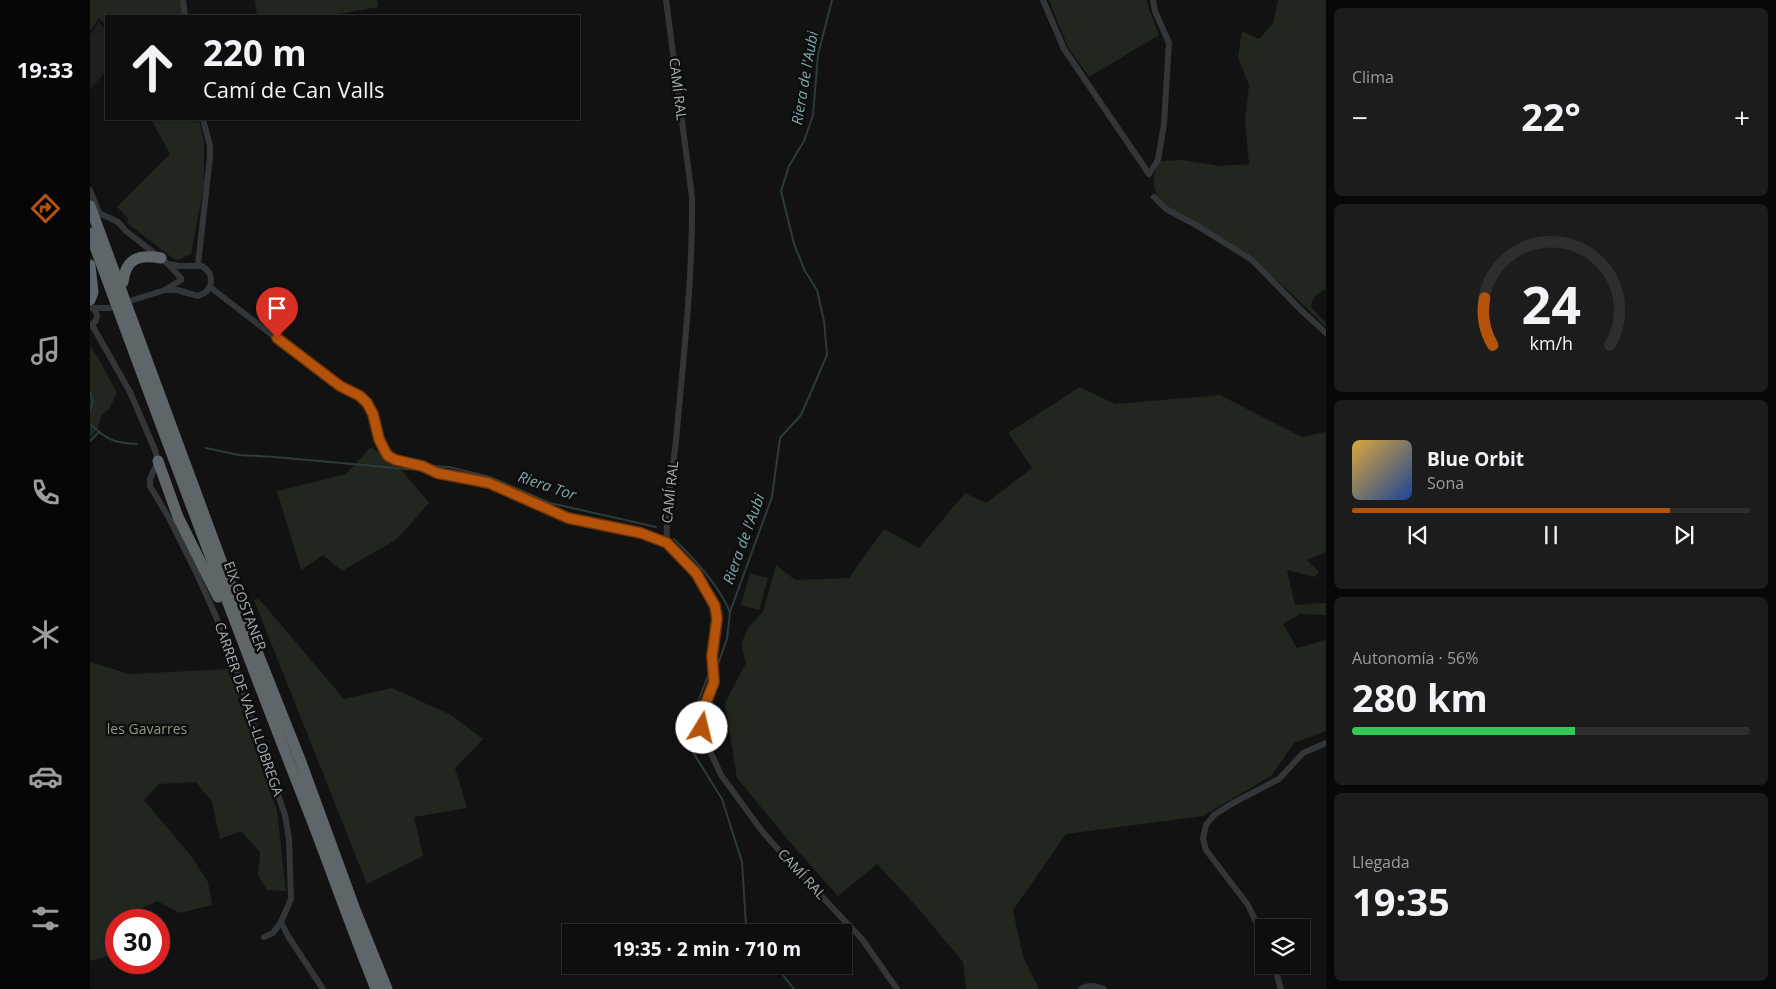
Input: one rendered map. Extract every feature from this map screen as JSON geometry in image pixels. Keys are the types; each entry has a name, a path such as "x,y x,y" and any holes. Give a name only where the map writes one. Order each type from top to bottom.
{"highway":[{"path":"94,210 123,282 141,334 154,384"},
{"path":"94,210 154,384 300,762 384,989"},
{"name":"EIX COSTANER","path":"90,233 213,566 316,830 349,924 384,989"},
{"path":"123,282 127,267 135,259 147,256 165,261"},
{"path":"90,265 93,292 91,305"},
{"path":"158,461 178,517 224,609 248,666 256,678"},
{"path":"349,924 370,989"}],"street":[{"path":"183,0 185,15"},
{"name":"CAMÍ RAL","path":"666,0 692,198 686,333 666,522 667,543 696,573 715,606 717,619 712,656 714,682 704,708 702,728 721,775 762,831 862,939 897,989"},
{"path":"1043,0 1064,49 1149,174 1158,160 1164,124 1169,44 1155,11 1153,0"},
{"path":"198,266 210,157 210,146 203,120"},
{"path":"90,190 94,210 118,222 126,231 165,261 181,279 183,288 187,293"},
{"path":"1154,197 1166,209 1252,260 1326,333"},
{"path":"165,261 190,267 198,266 205,268 210,274 210,286 201,295 192,295 177,290 165,290"},
{"path":"134,300 165,290 181,279 184,271 190,267"},
{"path":"210,286 340,386 360,396 367,403 373,414 379,439 388,456 396,460 422,466 437,473 489,483 568,518 641,533 667,543"},
{"path":"91,305 97,318"},
{"path":"91,305 110,308 97,318 91,326 135,403 155,450 158,461 150,479"},
{"path":"150,479 158,475 163,477"},
{"name":"CARRER DE VALL-LLOBREGA","path":"150,479 150,486 169,518 196,572 230,648 252,720 285,815 289,839 291,899 281,922"},
{"path":"1255,920 1248,905 1206,850 1203,839 1206,825 1214,815 1232,803 1279,779 1303,753 1326,743"},
{"path":"264,936 273,933 281,922 288,936 323,989"},
{"path":"1277,974 1281,989"},
{"path":"1081,989 1096,986 1104,989"}],"shaded area":[{"path":"99,22 105,29 105,72 90,90 90,35"}],"green space":[{"path":"90,0 183,0 184,15 105,15 105,24 99,18 90,31"},
{"path":"255,0 377,0 378,7 333,15 257,15"},
{"path":"1049,0 1146,0 1159,35 1089,77 1068,47"},
{"path":"1278,0 1326,0 1326,289 1316,296 1311,307 1326,323 1326,327 1255,261 1167,207 1158,197 1154,184 1156,169 1161,161 1181,160 1220,166 1249,164 1245,121 1249,85 1238,57 1242,31 1259,39 1273,23"},
{"path":"152,120 199,120 204,142 204,185 191,254 178,260 174,259 127,223 128,218 117,207 170,154"},
{"path":"90,346 117,393 109,409 101,416 98,429 90,438"},
{"path":"1080,387 1115,404 1220,395 1302,437 1326,432 1326,552 1307,560 1319,572 1315,577 1287,570 1295,605 1326,603 1326,615 1300,614 1283,624 1297,648 1326,640 1326,731 1294,743 1271,776 1203,816 1066,834 1013,910 1023,957 1039,989 966,989 963,962 917,907 877,864 838,896 789,841 737,778 725,703 746,663 741,644 748,628 763,612 776,565 795,580 849,578 884,529 919,548 965,493 986,503 1032,468 1008,433"},
{"path":"371,447 403,472 429,503 397,539 342,571 323,555 301,570 277,491 346,474"},
{"path":"750,573 768,578 759,610 741,605"},
{"path":"259,599 344,699 392,688 451,715 483,739 455,768 467,808 414,817 423,856 367,884 254,600"},
{"name":"les Gavarres","path":"90,662 129,674 230,669 277,811 286,891 267,890 258,875 260,852 241,831 220,839 212,802 196,782 159,784 144,800 191,856 208,882 212,905 180,913 157,901 140,909 105,909 105,957 90,961"}],"waterway":[{"name":"Riera de l'Aubi","path":"718,664 727,639 730,612 772,497 780,438 801,415 827,355 824,321 817,290 805,271 794,244 781,191 789,166 804,141 813,115 818,55 832,0"},
{"name":"Riera Tor","path":"90,392 93,401 90,410"},
{"name":"Riera Tor","path":"90,424 111,440 137,444"},
{"path":"90,441 99,432"},
{"name":"Riera Tor","path":"206,448 239,455 418,470"},
{"name":"Riera Tor","path":"431,466 449,467 490,477 550,503 656,527"},
{"name":"Riera Tor","path":"674,539 713,582 730,612"},
{"name":"Riera de l'Aubi","path":"708,676 694,711 686,741 722,799 742,862 746,924"},
{"name":"Riera de l'Aubi","path":"782,974 794,989"}],"route":[{"path":"277,338 340,386 360,396 367,403 373,414 379,439 388,456 396,460 422,466 429,471 502,487 568,518 641,533 667,543 696,573 715,606 717,619 712,656 714,682 704,708 702,728"}]}
